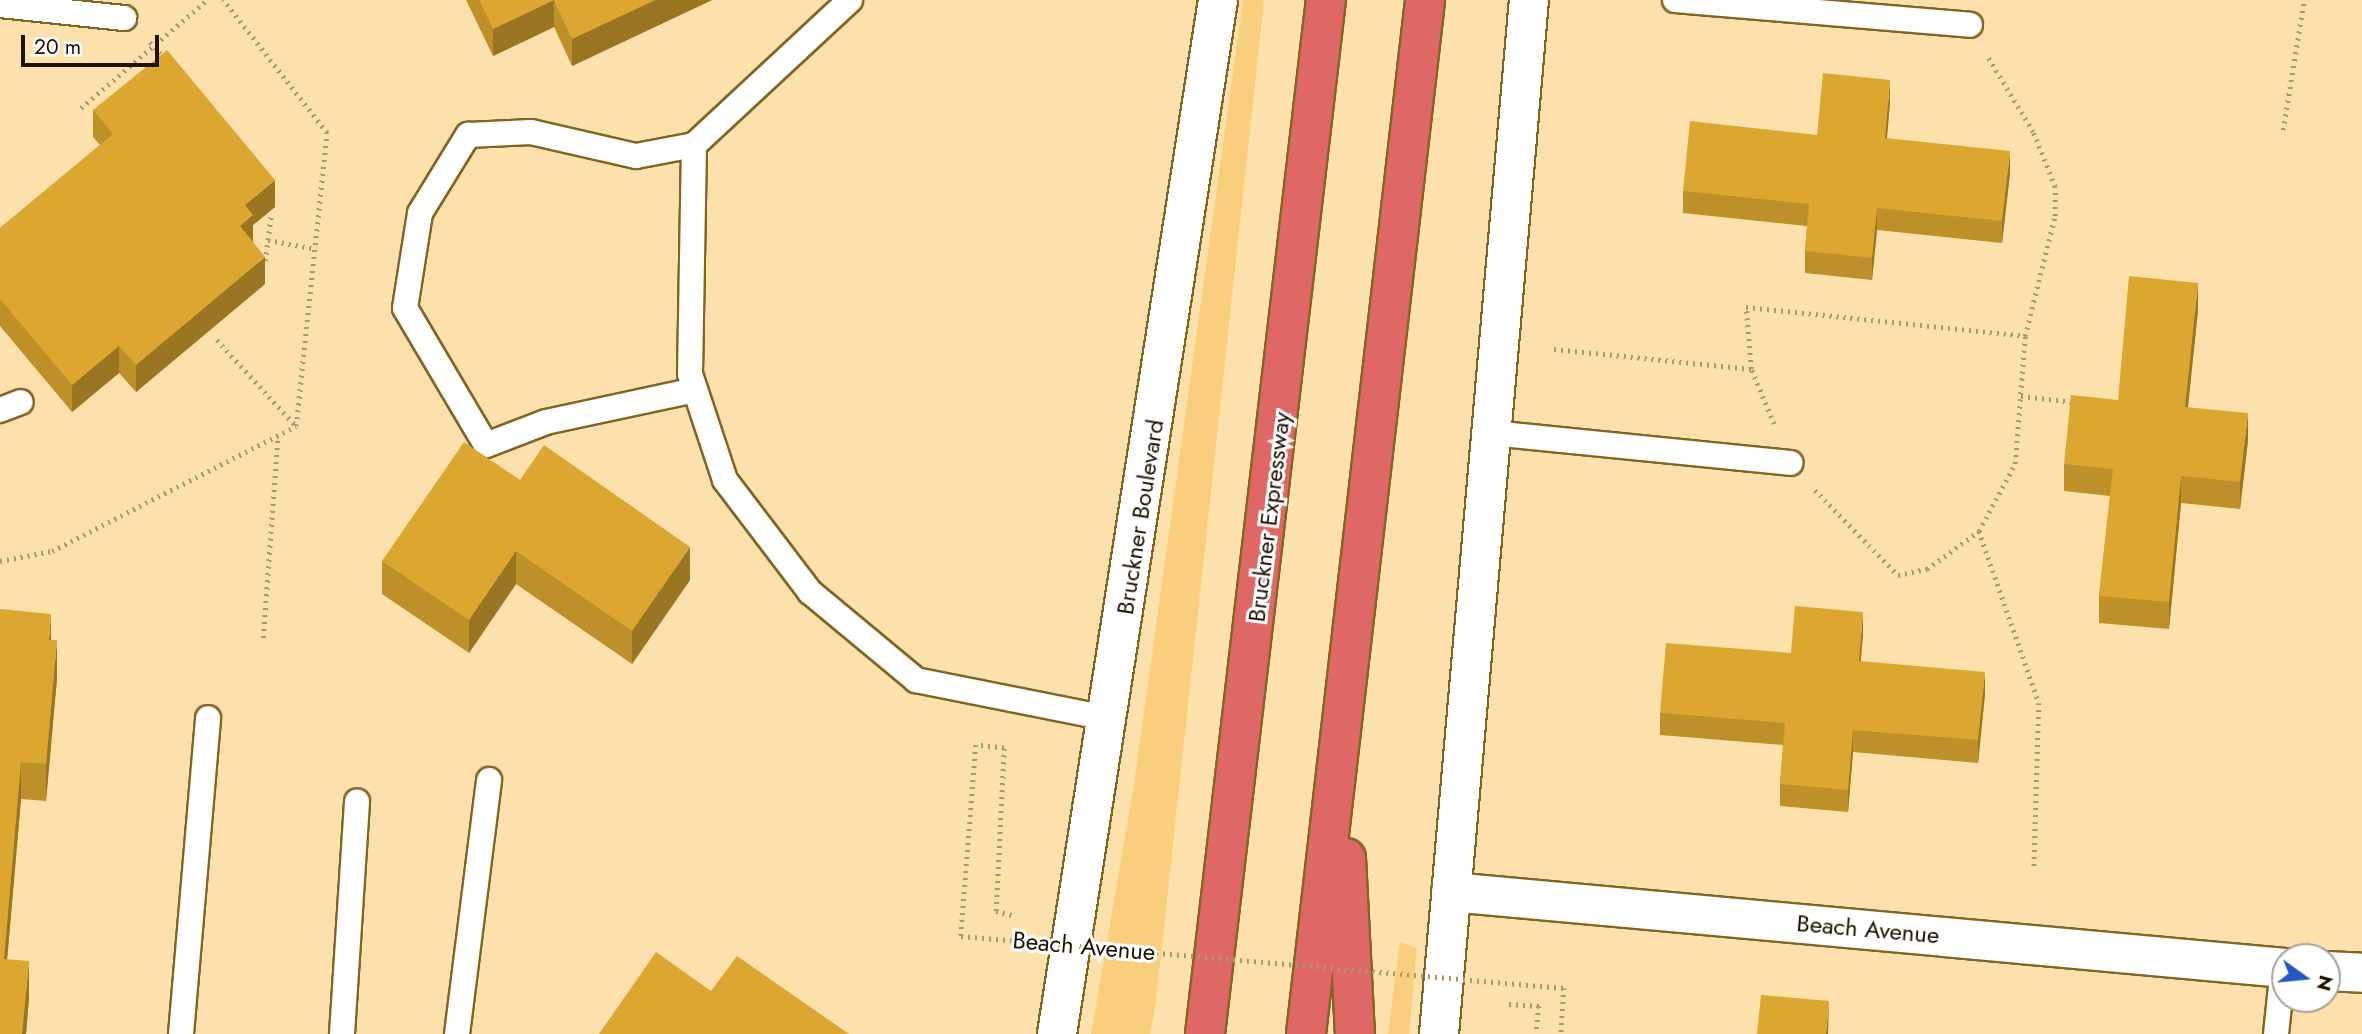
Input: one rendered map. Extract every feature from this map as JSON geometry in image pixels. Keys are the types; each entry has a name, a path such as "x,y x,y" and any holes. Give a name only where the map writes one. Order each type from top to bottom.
{"highway":[{"name":"Bruckner Expressway","path":"1205,1034 1326,0"},
{"path":"1306,1034 1342,759 1425,0"},
{"path":"1342,759 1355,1034"}],"main road":[{"name":"Bruckner Boulevard","path":"1057,1034 1218,0"},
{"path":"1439,1034 1529,0"},
{"name":"Beach Avenue","path":"1451,892 2271,966"},
{"path":"2341,972 2362,973"}],"lane":[{"path":"695,390 546,422 486,445 405,308 420,213 468,135 531,132 636,156 694,145 849,0"},
{"path":"1675,0 1970,24"},
{"path":"0,5 124,18"},
{"path":"694,145 689,298 695,390 725,480 810,592 916,680 1107,718"},
{"path":"1491,433 1791,463"},
{"path":"181,1034 208,718"},
{"path":"457,1034 489,780"},
{"path":"342,1034 357,800"},
{"path":"2276,1034 2279,1013"}],"path":[{"path":"80,108 207,0"},
{"path":"223,0 327,133 296,426"},
{"path":"2283,130 2304,0"},
{"path":"124,18 155,46 172,67"},
{"path":"1970,24 2033,132 2055,187 2052,228 2025,336 2015,464 1979,531 1927,569 1898,576 1878,562 1791,463 1751,369 1746,307 2025,336"},
{"path":"263,272 271,216"},
{"path":"268,240 316,249"},
{"path":"217,340 296,426"},
{"path":"1554,349 1751,369"},
{"path":"2021,396 2087,403"},
{"path":"0,561 52,551 296,426"},
{"path":"263,638 278,435"},
{"path":"1979,531 2039,703 2034,868"},
{"name":"Beach Avenue","path":"1016,916 996,911 1004,748 976,745 961,936 1564,988 1560,1034"},
{"path":"1509,1004 1539,1006 1536,1034"}],"shaded area":[{"path":"1243,0 1264,0 1156,1002 1150,1034 1091,1034 1134,784"},
{"path":"1400,942 1417,948 1409,1034 1388,1034"}],"building":[{"path":"479,0 554,0 493,29"},
{"path":"554,0 655,0 572,39"},
{"path":"167,50 275,180 245,205 253,215 240,226 265,257 136,365 119,346 72,385 0,299 0,228 113,134 93,110"},
{"path":"1823,73 1890,80 1885,138 2010,151 2002,221 1877,208 1872,258 1805,251 1809,204 1683,191 1690,121 1817,135"},
{"path":"2129,276 2198,283 2185,407 2248,413 2240,482 2181,476 2169,602 2099,596 2113,469 2064,464 2071,395 2118,400"},
{"path":"464,442 520,480 544,445 690,547 632,631 516,551 469,620 382,561"},
{"path":"1795,606 1863,612 1859,661 1985,672 1978,740 1853,730 1848,790 1780,784 1785,723 1660,713 1666,643 1791,653"},
{"path":"0,609 51,614 49,640 57,640 46,764 21,762 4,959 29,961 22,1034 0,1034"},
{"path":"656,952 711,991 737,956 849,1034 599,1034"},
{"path":"1761,995 1829,1001 1826,1034 1757,1034"}]}
